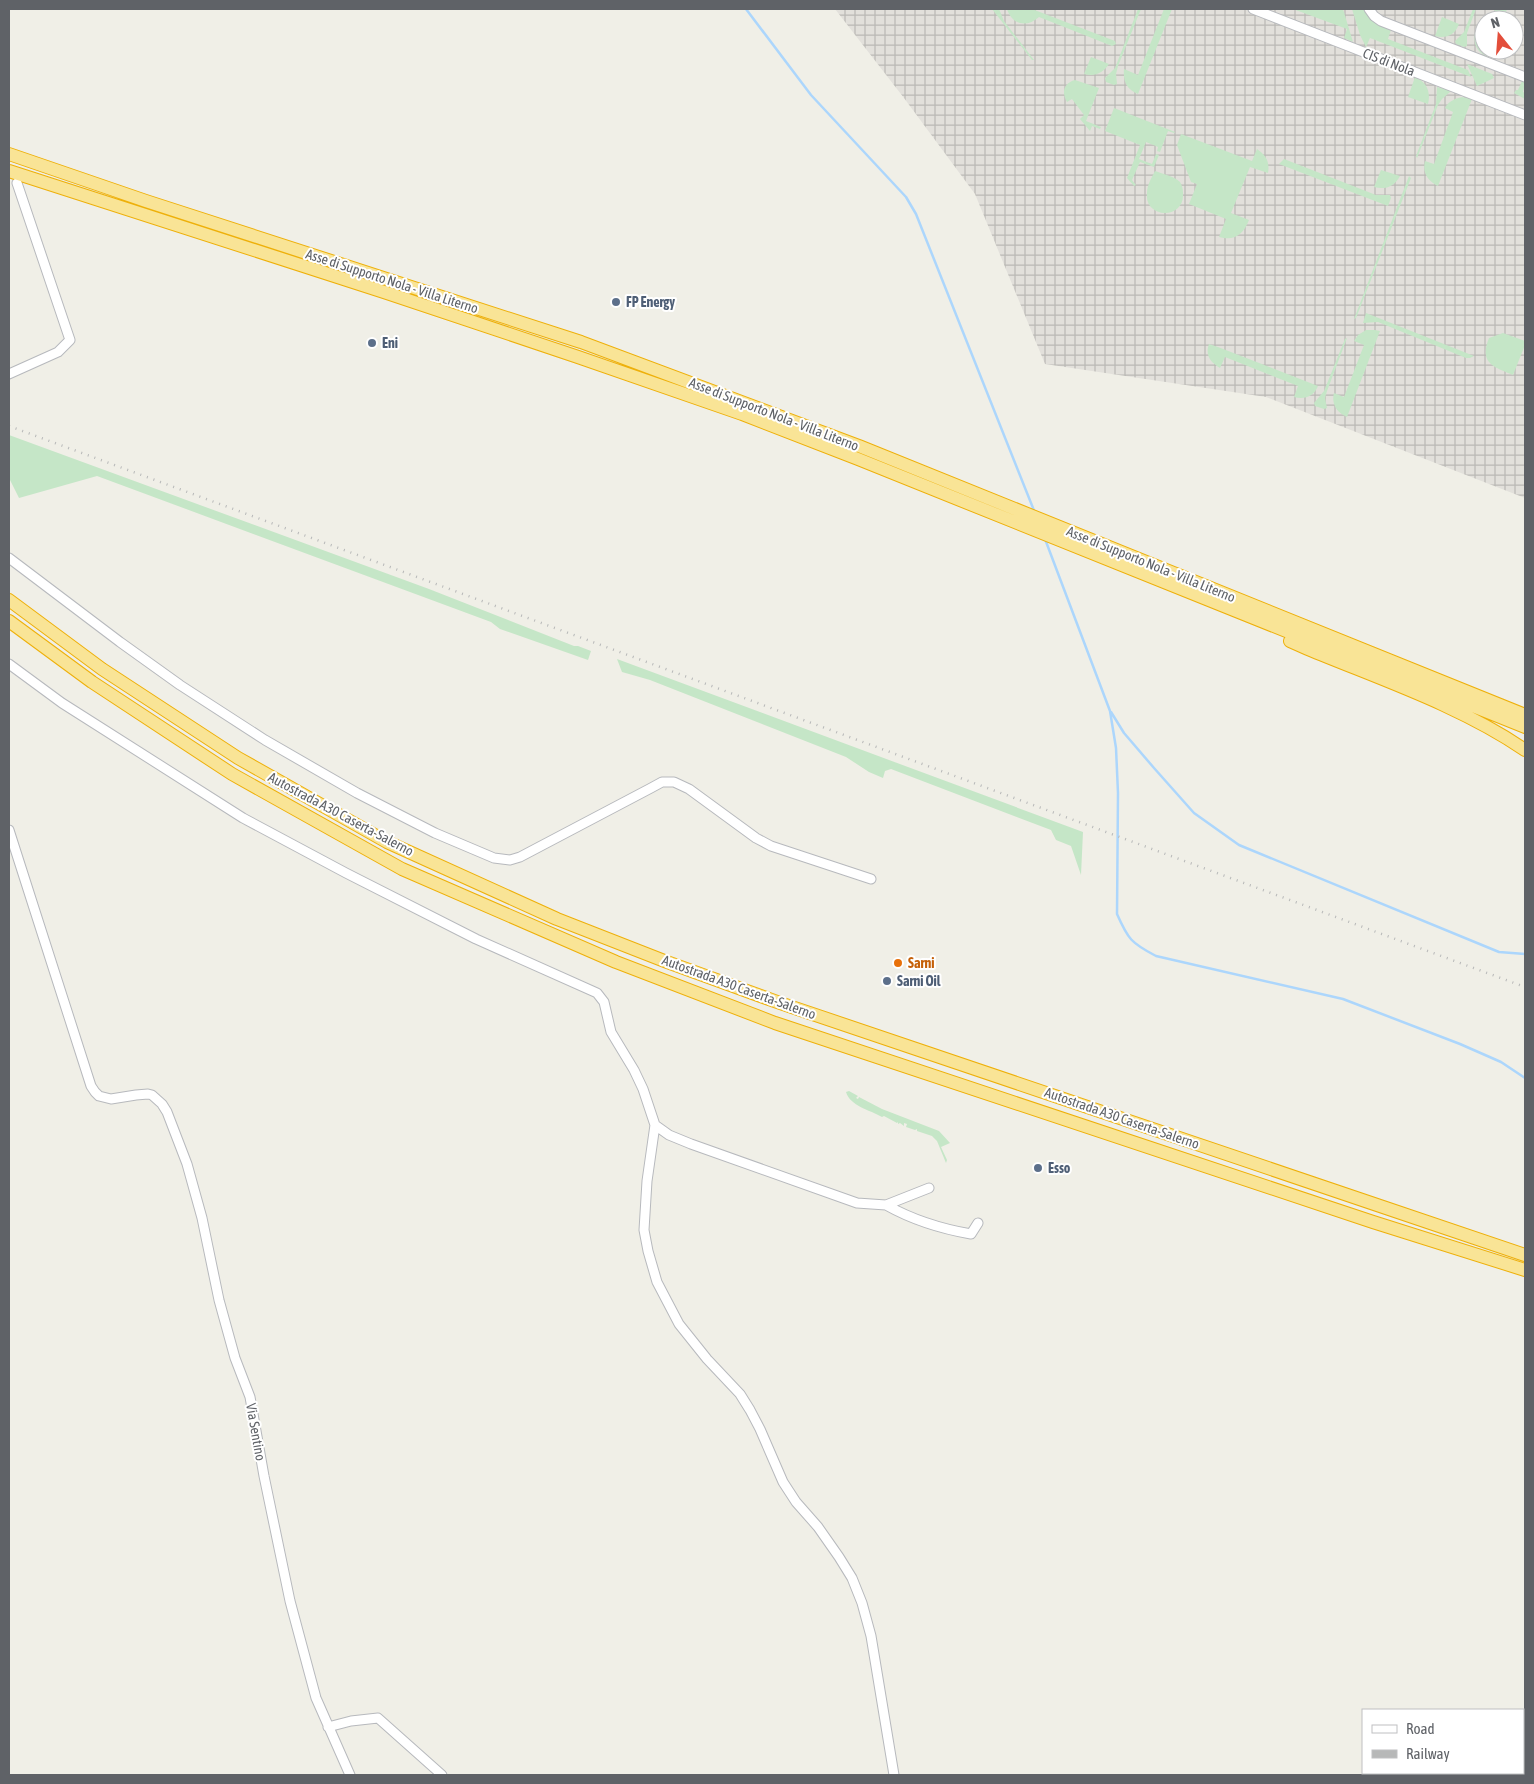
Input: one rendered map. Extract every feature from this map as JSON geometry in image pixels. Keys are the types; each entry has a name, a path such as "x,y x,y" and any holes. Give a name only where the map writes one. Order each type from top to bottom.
{"highway":[{"name":"Asse di Supporto Nola - Villa Literno","path":"9,154 146,201 581,342 850,443 1525,715"},
{"name":"Asse di Supporto Nola - Villa Literno","path":"9,171 384,292 742,414 1525,727"},
{"name":"Autostrada A30 Caserta-Salerno","path":"9,600 102,669 238,758 387,842 557,919 780,1003 1525,1255"},
{"path":"1217,603 1308,650 1451,709 1525,750"},
{"name":"Autostrada A30 Caserta-Salerno","path":"9,621 92,682 232,774 274,798 402,869 616,962 775,1023 1373,1222 1525,1270"}],"street":[{"name":"CIS di Nola","path":"1253,9 1525,115"},
{"path":"1369,9 1381,21 1525,77"},
{"path":"9,374 58,352 70,340 17,183"},
{"path":"9,558 180,685 265,740 434,834 494,858 510,860 520,857 651,788 668,781 689,789 734,823 771,846 871,880"},
{"path":"9,664 62,703 244,818 346,873 476,939 579,983 596,992 604,1002 611,1032 640,1082 655,1125 646,1181 644,1230 657,1282 678,1324 740,1394 760,1429 783,1482 796,1502 818,1527 840,1557 852,1578 862,1603 870,1636 894,1775"},
{"name":"Via Sentino","path":"9,830 91,1086 99,1096 111,1099 136,1095 152,1095 168,1112 187,1164 202,1218 219,1300 235,1358 250,1401 290,1601 316,1698 350,1775"},
{"path":"655,1125 691,1144 857,1203 886,1205 929,1188"},
{"path":"886,1205 898,1212 953,1231 971,1234 978,1223"},
{"path":"328,1727 351,1721 378,1718 442,1775"}],"shaded area":[{"path":"835,9 1525,9 1525,498 1266,397 1045,364 975,194"}],"green space":[{"path":"992,9 999,9 1004,21 1034,60 1032,60"},
{"path":"1007,9 1032,9 1115,41 1116,44 1112,46 1039,17 1030,23 1020,23 1012,19"},
{"path":"1138,9 1141,9 1118,66 1116,74 1117,84 1114,85 1106,82 1105,78 1115,68"},
{"path":"1164,9 1172,9 1138,94 1126,84 1124,69 1138,75"},
{"path":"1293,9 1343,9 1353,42 1344,38 1347,29"},
{"path":"1352,9 1364,9 1375,22 1391,30 1388,39 1468,70 1471,77 1370,38 1366,47"},
{"path":"1473,9 1476,9 1474,10 1467,33 1467,46 1464,47 1456,44 1455,41 1464,32"},
{"path":"1442,17 1459,24 1450,35 1443,37 1435,36"},
{"path":"1091,57 1109,64 1098,74 1084,74"},
{"path":"1467,64 1492,74 1494,78 1477,86"},
{"path":"1415,77 1423,82 1427,88 1429,95 1428,104 1408,97"},
{"path":"1075,80 1099,88 1086,121 1101,127 1100,129 1092,126 1090,131 1080,119 1084,115 1072,99 1067,102 1064,95 1065,88 1068,83"},
{"path":"1522,81 1525,83 1523,92 1525,93 1525,99 1514,93 1518,90"},
{"path":"1437,87 1449,90 1450,92 1438,105 1417,158 1416,156 1436,104"},
{"path":"1462,97 1472,99 1438,186 1431,182 1427,176 1424,169 1425,161 1434,164 1453,112 1445,108 1452,101"},
{"path":"1114,108 1175,132 1168,131 1160,152 1157,151 1158,147 1146,142 1139,159 1152,164 1156,154 1159,155 1154,167 1140,162 1132,180 1136,185 1134,186 1127,178 1140,145 1105,131"},
{"path":"1181,134 1252,161 1257,149 1267,159 1268,173 1250,167 1231,213 1249,220 1244,230 1238,236 1230,238 1219,237 1226,219 1189,204 1197,184 1191,182 1177,145"},
{"path":"1284,159 1376,195 1390,195 1391,198 1388,206 1279,164"},
{"path":"1381,170 1400,176 1389,187 1374,187"},
{"path":"1155,171 1175,178 1181,184 1183,192 1182,202 1172,212 1158,212 1148,202 1148,187"},
{"path":"1409,176 1411,178 1354,319"},
{"path":"1366,313 1474,356 1466,358 1378,322 1363,323"},
{"path":"1366,330 1380,331 1347,417 1336,408 1333,397 1334,393 1344,397 1364,345 1354,341 1358,335"},
{"path":"1503,333 1525,341 1513,375 1494,366 1487,359 1486,346 1489,338"},
{"path":"1347,338 1325,398 1327,408 1315,406 1314,403 1324,391"},
{"path":"1209,344 1318,386 1309,396 1302,398 1294,397 1298,386 1225,357 1220,368 1209,358"},
{"path":"9,435 429,589 591,651 588,660 500,629 491,622 97,476 19,498 9,478"},
{"path":"617,659 1083,832 1081,875 1071,846 1056,840 1051,830 891,769 885,771 883,778 869,772 846,757 650,680 622,672"},
{"path":"849,1091 858,1096 856,1098 858,1099 859,1097 882,1109 939,1131 950,1143 941,1147 947,1160 946,1163 937,1141 932,1136 917,1131 917,1129 906,1127 907,1124 904,1123 904,1126 900,1123 898,1124 898,1122 861,1107 848,1097 846,1092"}],"waterway":[{"path":"746,9 811,95 906,197 916,214 1035,513"},
{"path":"1045,539 1110,711 1116,748 1118,793 1117,914 1131,940 1156,956 1343,999 1460,1044 1501,1062 1525,1078"},
{"path":"1111,712 1124,733 1194,813 1239,845 1499,952 1525,954"}],"railway":[{"path":"9,426 1525,987"}],"place":[{"name":"FP Energy","path":"616,302"},
{"name":"Eni","path":"372,343"},
{"name":"Sarni","path":"898,963"},
{"name":"Sarni Oil","path":"887,981"},
{"name":"Esso","path":"1038,1168"}]}
